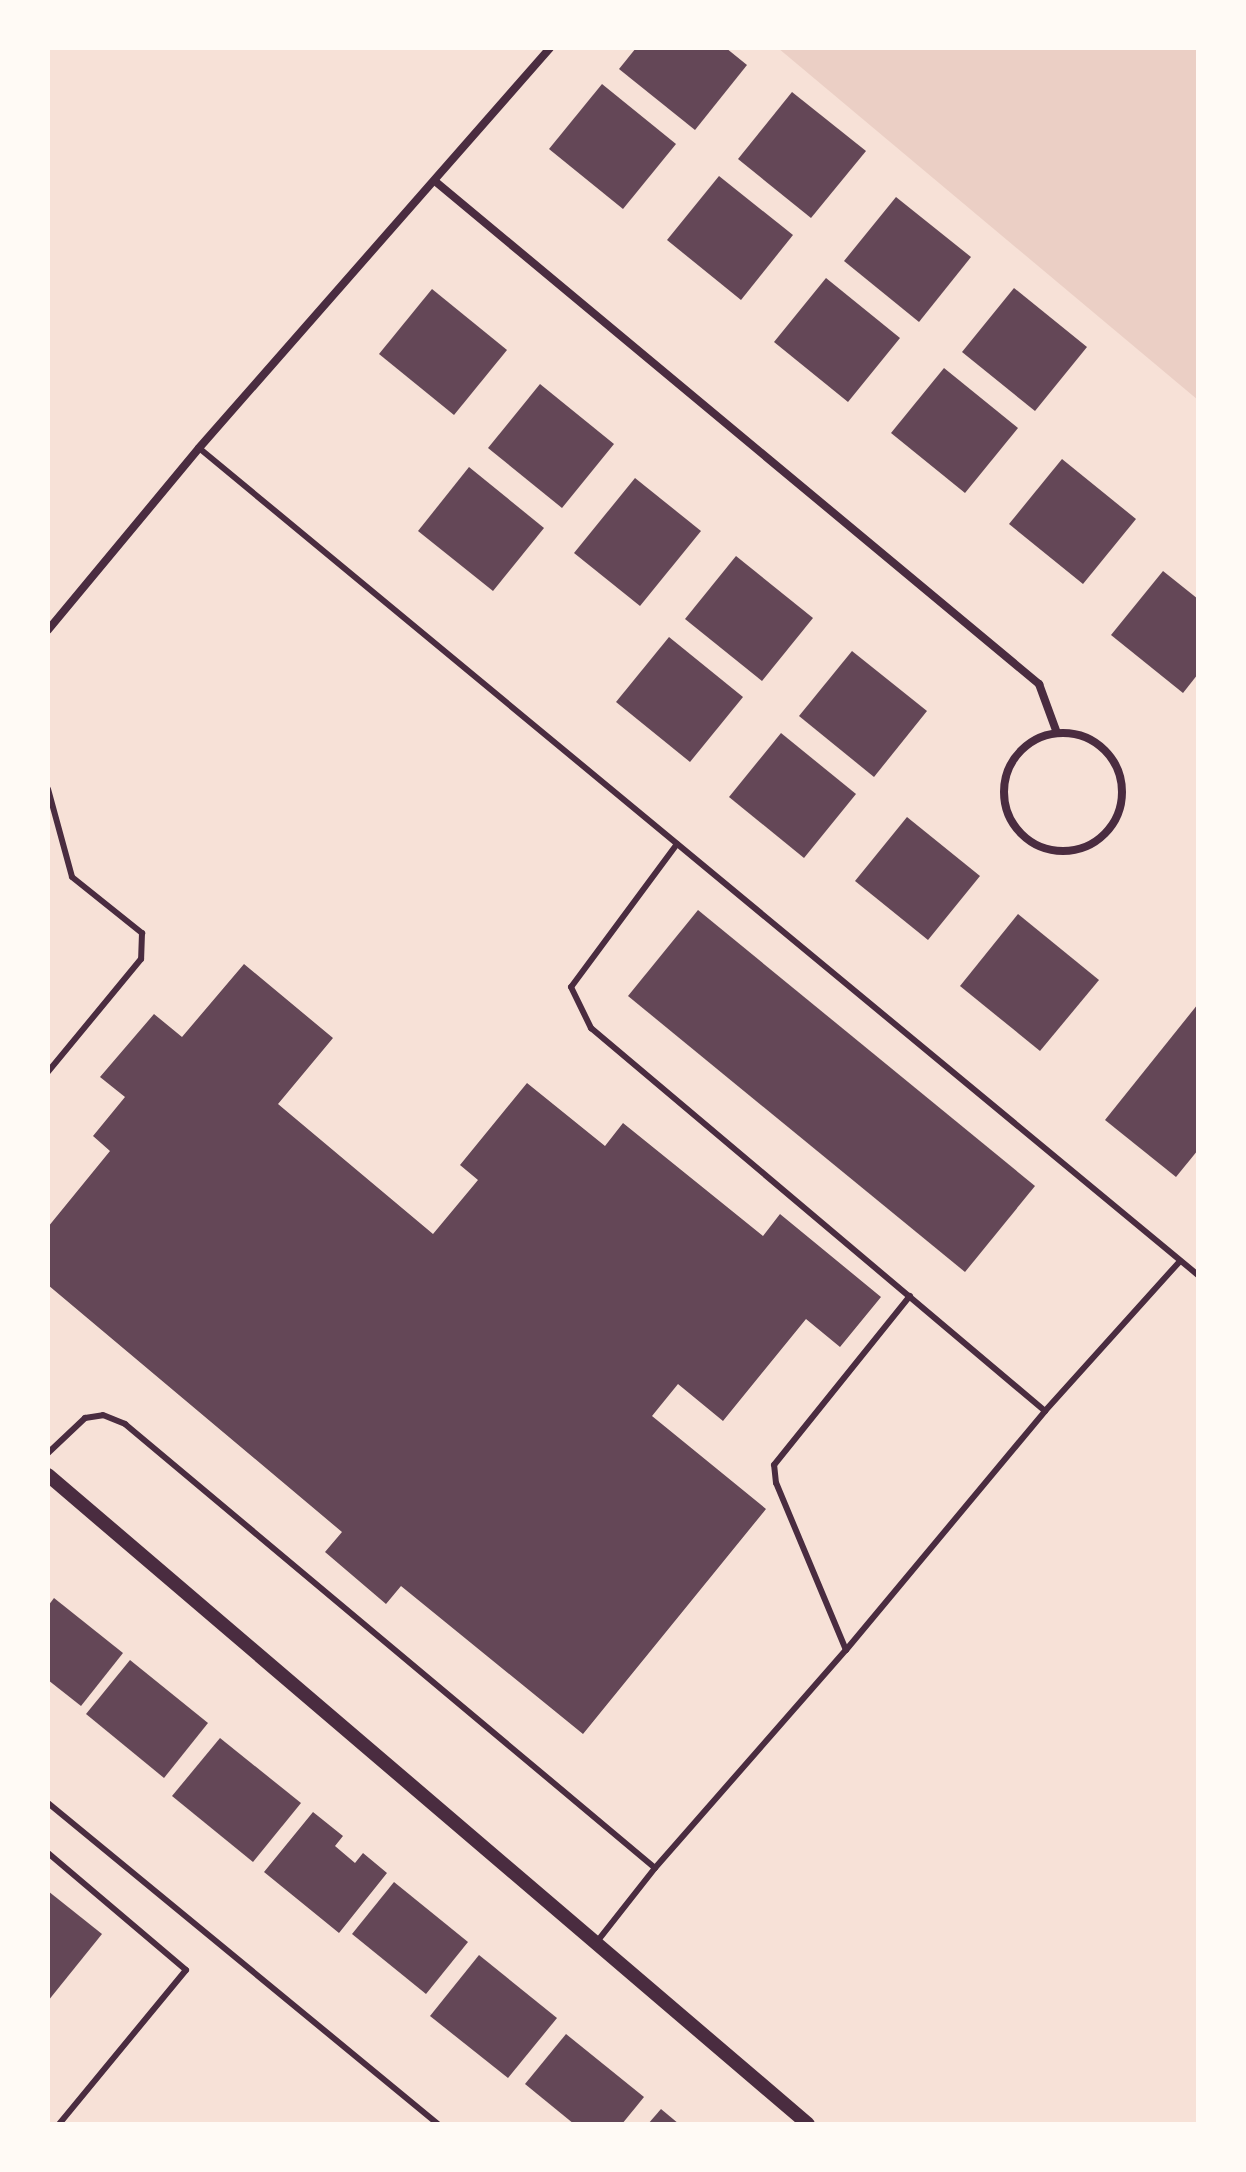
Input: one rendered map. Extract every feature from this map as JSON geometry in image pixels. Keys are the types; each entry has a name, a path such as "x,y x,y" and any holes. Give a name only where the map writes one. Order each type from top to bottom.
{"street":[{"path":"48,630 199,448 436,182 550,48"},
{"path":"436,182 1039,684 1057,733"},
{"path":"1057,733 1077,734 1096,742 1110,756 1121,783 1119,813 1109,830 1094,843 1076,850 1056,851 1037,845 1021,833 1004,799 1005,780 1011,763 1023,748 1039,738 1057,733"},
{"path":"48,1475 808,2124"}],"lane":[{"path":"199,448 1198,1275"},
{"path":"48,789 72,877 142,933 141,959 48,1072"},
{"path":"677,844 571,987 591,1028 1045,1411"},
{"path":"596,1943 655,1868 846,1650 1045,1411 1180,1261"},
{"path":"846,1650 776,1483 774,1465 910,1296"},
{"path":"48,1453 85,1418 103,1415 125,1424 655,1868"},
{"path":"48,1803 438,2124"},
{"path":"48,1853 186,1970 59,2124"}],"shaded area":[{"path":"778,48 1198,48 1198,400"}],"building":[{"path":"636,48 726,48 747,65 695,130 619,69"},
{"path":"602,84 676,144 623,209 549,149"},
{"path":"792,92 866,151 811,218 738,159"},
{"path":"719,176 793,235 741,300 667,240"},
{"path":"896,197 971,257 919,322 844,261"},
{"path":"826,278 900,338 848,402 774,342"},
{"path":"1014,288 1087,347 1035,411 962,352"},
{"path":"432,289 507,350 454,415 379,354"},
{"path":"944,368 1018,428 965,493 891,433"},
{"path":"540,384 614,444 562,508 488,448"},
{"path":"1062,459 1136,519 1083,584 1009,524"},
{"path":"469,467 544,528 493,591 418,531"},
{"path":"635,478 701,531 640,606 574,553"},
{"path":"736,556 813,618 762,681 685,619"},
{"path":"1163,571 1198,599 1198,674 1183,693 1111,635"},
{"path":"669,637 743,697 690,762 616,702"},
{"path":"852,651 927,711 874,777 799,716"},
{"path":"781,733 856,794 804,858 729,797"},
{"path":"907,817 980,876 928,940 855,881"},
{"path":"698,910 1035,1186 965,1272 628,996"},
{"path":"1018,914 1099,980 1040,1051 960,986"},
{"path":"244,964 333,1038 278,1104 433,1234 478,1180 460,1165 527,1083 605,1146 623,1123 763,1236 780,1214 881,1297 840,1347 806,1319 723,1421 678,1384 652,1416 766,1509 583,1734 401,1586 386,1604 325,1552 342,1532 48,1285 48,1227 110,1151 93,1136 125,1097 100,1077 154,1014 182,1037"},
{"path":"1198,1004 1198,1150 1176,1177 1105,1120"},
{"path":"54,1598 123,1653 81,1706 48,1680 48,1606"},
{"path":"130,1660 208,1723 164,1778 86,1714"},
{"path":"220,1738 301,1803 253,1862 172,1796"},
{"path":"313,1812 343,1836 335,1846 355,1863 363,1853 387,1873 339,1933 264,1872"},
{"path":"394,1882 468,1942 426,1994 352,1934"},
{"path":"48,1891 102,1934 48,2001"},
{"path":"479,1955 557,2018 508,2078 430,2016"},
{"path":"566,2034 644,2097 622,2124 574,2124 525,2084"},
{"path":"661,2109 679,2124 648,2124"}]}
